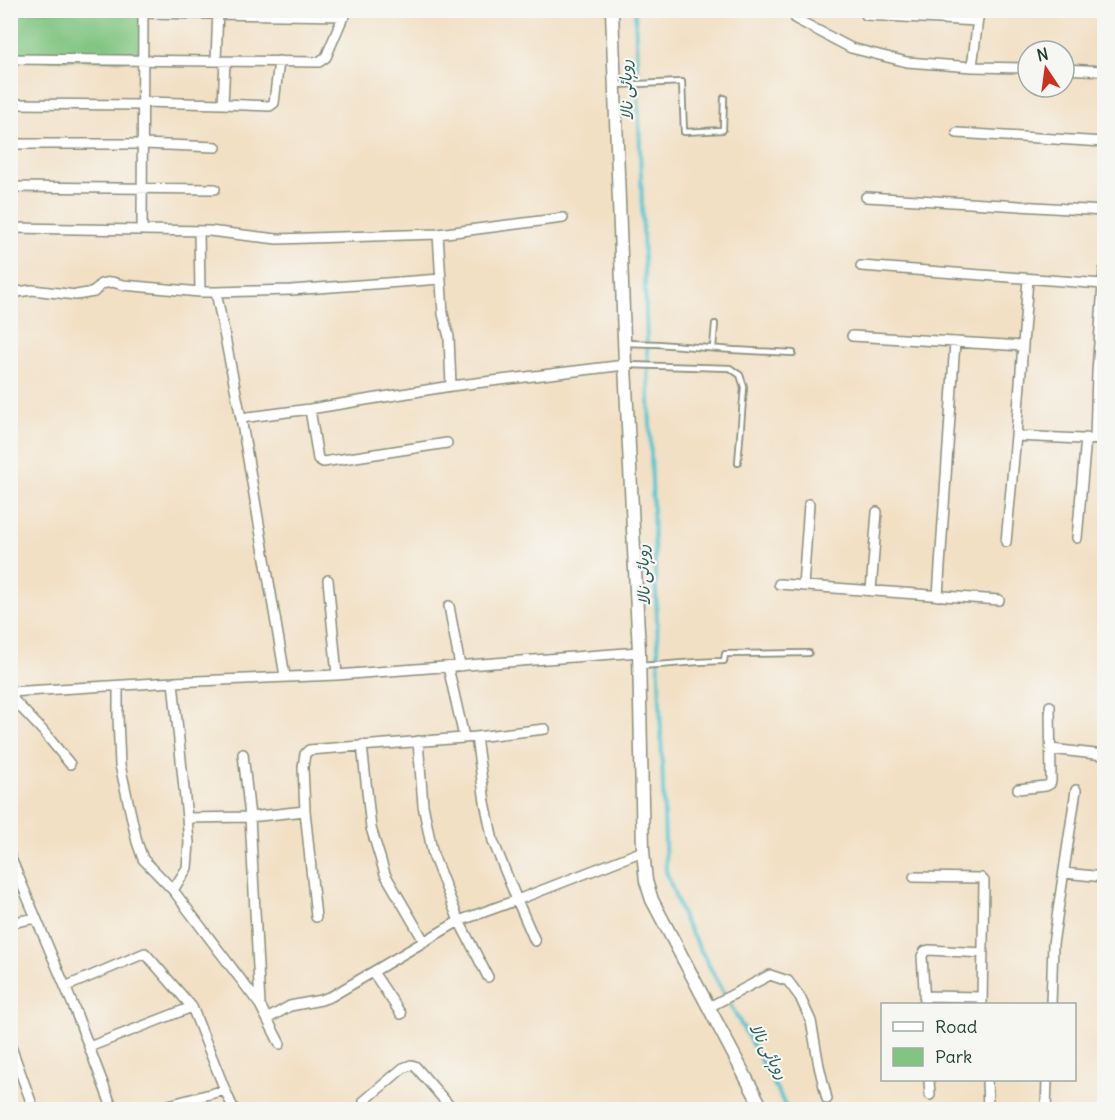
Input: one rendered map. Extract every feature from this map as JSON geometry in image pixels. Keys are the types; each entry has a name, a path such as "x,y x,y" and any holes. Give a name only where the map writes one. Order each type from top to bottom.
{"street":[{"path":"612,10 618,85 630,343 625,365 639,652 644,666 643,851 646,881 652,900 712,1005 763,1110"},
{"path":"797,10 796,19 851,48 907,62 1016,68"},
{"path":"972,66 979,10"},
{"path":"10,59 143,60 220,61 279,61 320,62 346,13 143,12 143,60 143,144 142,230"},
{"path":"218,13 224,104"},
{"path":"866,15 977,21"},
{"path":"10,104 273,105 279,61"},
{"path":"1076,70 1104,71"},
{"path":"957,133 1104,142"},
{"path":"10,144 143,144 216,147"},
{"path":"10,187 215,189"},
{"path":"866,197 1104,211"},
{"path":"10,228 199,231 277,239 438,234 563,218"},
{"path":"199,231 200,291"},
{"path":"438,234 444,314 449,337 451,386"},
{"path":"861,266 1103,284"},
{"path":"1077,538 1095,439 1101,373 1104,270"},
{"path":"10,293 32,290 76,295 94,292 101,284 112,282 123,285 216,292 291,290 441,279"},
{"path":"1006,542 1028,279"},
{"path":"216,292 242,418 285,676"},
{"path":"852,336 1023,346"},
{"path":"938,596 955,342"},
{"path":"242,418 451,386 625,365"},
{"path":"309,409 318,459 323,462 447,443"},
{"path":"1016,435 1095,439"},
{"path":"803,586 810,504"},
{"path":"871,591 877,512"},
{"path":"328,580 337,675"},
{"path":"779,584 999,600"},
{"path":"449,606 460,666"},
{"path":"10,694 173,682 337,675 639,652"},
{"path":"448,667 464,737"},
{"path":"173,682 189,843 188,868 173,890"},
{"path":"118,686 120,765 143,859 173,890 260,1005 280,1044"},
{"path":"10,694 70,764"},
{"path":"1018,789 1050,784 1050,706"},
{"path":"316,917 305,811 303,767 305,754 309,750 476,737 545,729"},
{"path":"476,737 484,802 493,841 535,941"},
{"path":"418,741 423,805 434,855 459,921 488,977"},
{"path":"362,745 371,828 385,874 424,941"},
{"path":"1051,749 1104,755"},
{"path":"243,754 250,817 260,1005"},
{"path":"1051,1003 1053,944 1076,790"},
{"path":"187,818 250,817 305,811"},
{"path":"267,1019 290,1006 332,996 459,921 643,851"},
{"path":"10,856 113,1110"},
{"path":"1064,873 1104,877"},
{"path":"914,877 981,878 985,884 982,1001 924,1000 922,956 925,951 983,953"},
{"path":"10,922 36,918"},
{"path":"65,987 146,953 192,1007 234,1110"},
{"path":"373,972 401,1014"},
{"path":"712,1005 771,975 788,981 800,997 811,1021 827,1099"},
{"path":"89,1047 192,1007"},
{"path":"12,1050 34,1110"},
{"path":"364,1101 403,1068 411,1065 415,1066 453,1110"},
{"path":"929,1081 930,1095"},
{"path":"987,1081 988,1110"},
{"path":"1046,1110 1047,1081"},
{"path":"150,1110 225,1090"}],"lane":[{"path":"618,85 682,82 684,132 723,130 724,98"},
{"path":"713,348 715,324"},
{"path":"630,343 793,353"},
{"path":"625,365 730,368 740,375 744,387 738,463"},
{"path":"644,666 724,660 725,654 810,653"}],"green space":[{"path":"11,11 143,11 143,60 11,59"}],"waterway":[{"name":"روہائی نالا","path":"635,10 666,871 684,920 788,1110"}]}
